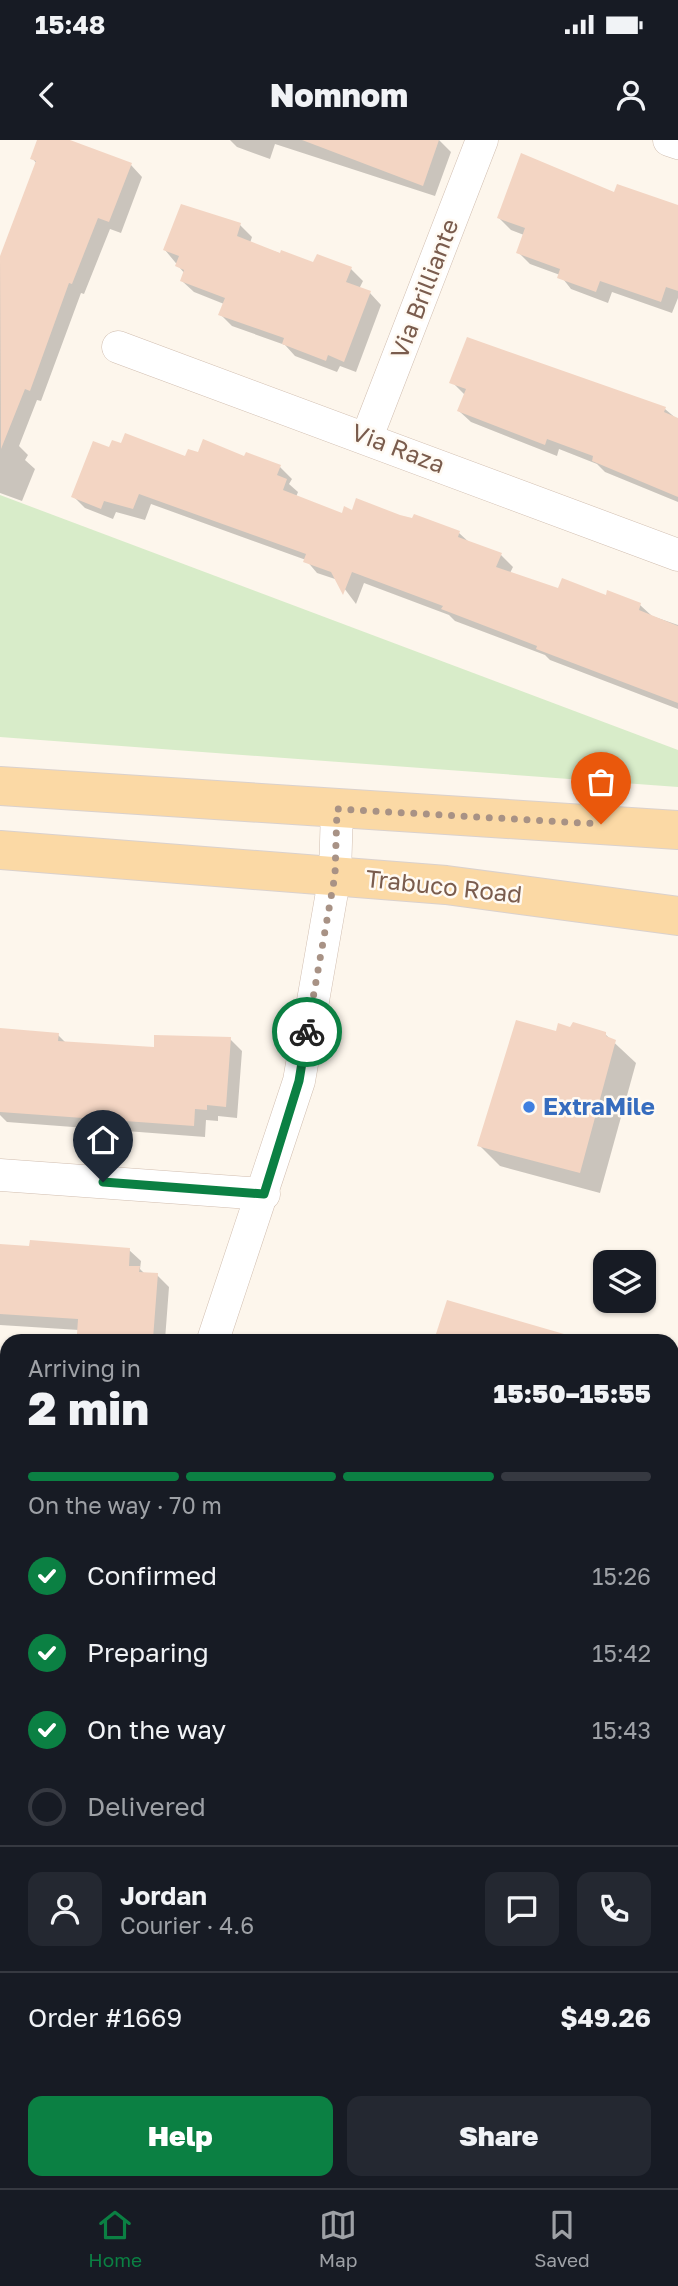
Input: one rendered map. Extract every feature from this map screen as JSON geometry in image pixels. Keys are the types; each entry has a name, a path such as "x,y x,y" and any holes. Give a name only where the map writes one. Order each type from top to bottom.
{"main road":[{"path":"0,786 678,830"},
{"name":"Trabuco Road","path":"0,850 335,875 446,886 678,916"}],"street":[{"name":"Via Brilliante","path":"367,437 482,140"},
{"path":"669,140 678,143"},
{"name":"Via Raza","path":"118,347 367,437 678,555"},
{"path":"215,1334 264,1194 299,1081 335,875 337,809"},
{"path":"0,1175 264,1194"}],"green space":[{"path":"0,495 678,750 678,787 0,737"}],"building":[{"path":"37,140 70,140 132,163 109,222 98,218 72,284 69,283 30,391 25,389 1,449 0,256 36,161 30,159"},
{"path":"302,140 439,140 423,186"},
{"path":"521,153 614,192 617,184 678,205 678,291 666,287 661,302 600,281 596,292 557,278 560,269 516,253 525,228 497,218"},
{"path":"181,204 241,223 237,236 280,253 281,250 313,262 317,254 352,267 346,282 371,291 344,362 328,355 326,361 282,344 284,338 218,315 225,298 180,281 184,270 175,266 179,256 163,250"},
{"path":"467,337 666,407 664,412 678,418 678,497 592,461 593,456 547,439 545,445 457,411 466,389 449,383"},
{"path":"125,433 185,456 188,449 198,452 203,439 244,456 246,452 281,465 277,475 287,479 283,490 342,513 344,506 352,510 356,498 400,515 412,518 414,514 460,531 458,537 502,553 496,567 558,588 562,578 606,595 607,590 641,603 639,610 678,626 678,703 536,649 537,646 441,609 443,606 352,572 343,595 331,572 303,562 306,554 139,494 133,509 104,501 101,509 71,497 93,441 109,447 112,440 121,443"},
{"path":"516,1020 556,1031 558,1023 570,1027 573,1022 606,1032 606,1036 616,1040 580,1173 477,1146"},
{"path":"0,1028 59,1033 58,1041 154,1047 154,1035 231,1037 226,1107 207,1105 207,1110 195,1109 194,1126 0,1112"},
{"path":"30,1240 130,1248 129,1266 140,1266 139,1272 158,1273 153,1334 77,1334 78,1319 0,1314 0,1244 29,1246"},
{"path":"447,1300 564,1334 436,1334"}],"way so far":[{"path":"307,1032 335,875 337,809 601,824"}],"place":[{"name":"ExtraMile","path":"529,1107"}],"route":[{"path":"103,1182 264,1194 299,1081 307,1032"}]}
